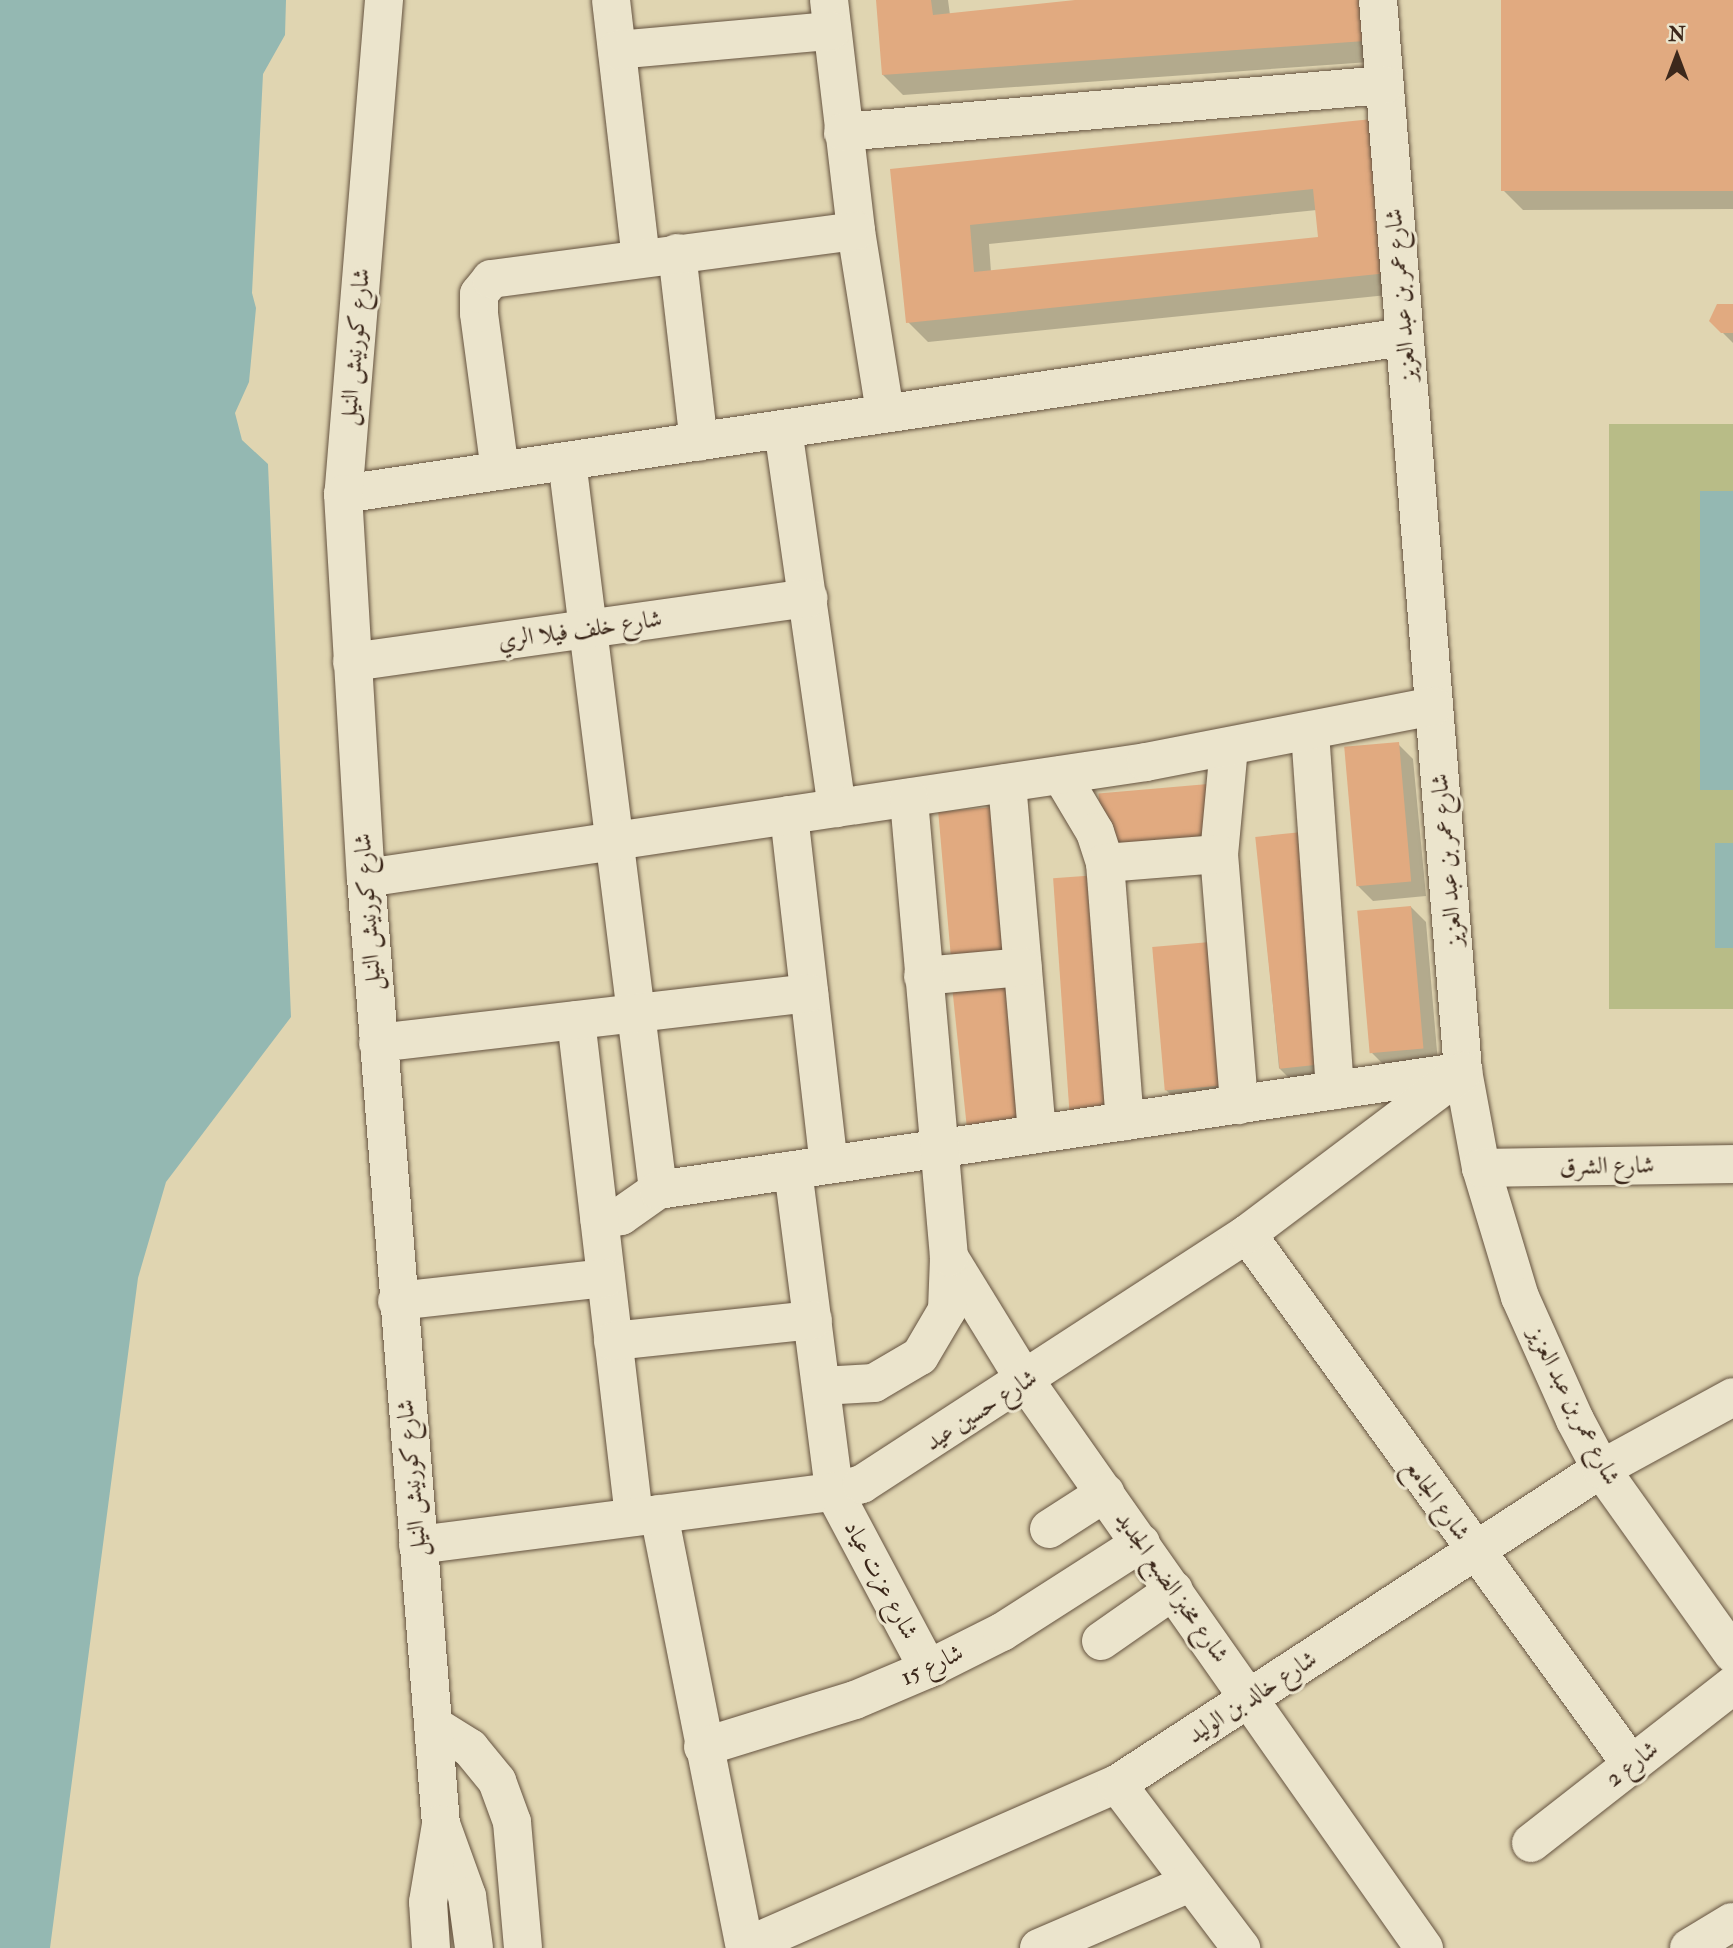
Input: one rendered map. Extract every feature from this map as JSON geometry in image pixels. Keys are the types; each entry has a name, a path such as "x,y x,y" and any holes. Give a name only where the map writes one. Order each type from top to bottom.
{"street":[{"name":"شارع كورنيش النيل","path":"384,0 343,494 366,878 397,1301 441,1824 428,1902 431,1948"},
{"path":"611,0 617,50 699,442"},
{"name":"شارع عمر بن عبد العزيز","path":"1378,0 1464,1071 1481,1168 1520,1297 1601,1469 1733,1654"},
{"path":"617,50 830,15 856,230 885,412"},
{"path":"843,132 1384,85"},
{"path":"500,471 479,295 491,279 856,230"},
{"path":"343,494 1404,337"},
{"path":"783,429 837,808"},
{"path":"567,461 658,1190"},
{"name":"شارع خلف فيلا الري","path":"352,662 808,598"},
{"path":"366,878 1061,775 1229,747 1434,706"},
{"path":"1310,732 1335,1090"},
{"path":"1229,747 1219,854 1239,1105"},
{"path":"1061,775 1090,822 1105,863 1125,1121"},
{"path":"1007,783 1037,1134"},
{"path":"821,1386 874,1383 920,1356 947,1310 949,1257 909,798"},
{"path":"789,815 809,993 813,1320 834,1492"},
{"path":"1105,863 1219,854"},
{"path":"923,976 1023,967"},
{"path":"378,1043 809,993"},
{"path":"576,1020 613,1341 647,1515 703,1747 745,1947"},
{"path":"599,1220 621,1216 658,1190 1464,1071"},
{"name":"شارع حسين عيد","path":"418,1545 834,1492 862,1484 1026,1382 1247,1234 1464,1071"},
{"name":"شارع الشرق","path":"1481,1168 1733,1164"},
{"name":"شارع الجامع","path":"1247,1234 1475,1553 1631,1764"},
{"name":"شارع مخبز الضبع الجديد","path":"949,1257 1026,1382 1251,1698 1424,1948"},
{"path":"397,1301 606,1278"},
{"path":"613,1341 813,1320"},
{"name":"شارع خالد بن الوليد","path":"745,1947 1117,1784 1601,1469 1733,1397"},
{"name":"شارع عزت عياد","path":"834,1492 928,1668"},
{"path":"1049,1529 1105,1493"},
{"name":"شارع 15","path":"703,1747 830,1709 928,1668 1002,1632 1141,1543"},
{"path":"1101,1641 1174,1590"},
{"name":"شارع 2","path":"1531,1843 1733,1685"},
{"path":"433,1725 470,1748 497,1781 512,1822 523,1948"},
{"path":"1117,1784 1241,1948"},
{"name":"شارع كورنيش النيل","path":"441,1824 467,1896 474,1948"},
{"path":"1039,1948 1190,1883"},
{"path":"1689,1948 1732,1922"}],"green space":[{"path":"1609,424 1733,424 1733,1009 1609,1009"}],"water":[{"path":"0,0 286,0 285,35 263,74 252,293 256,308 249,382 235,413 242,440 268,464 291,1017 166,1182 138,1278 50,1948 0,1948"},
{"path":"1700,491 1733,491 1733,790 1700,790"},
{"path":"1715,843 1733,843 1733,948 1715,948"}],"building":[{"path":"876,0 931,0 933,15 1075,0 1362,0 1365,41 882,75"},
{"path":"1501,0 1733,0 1733,191 1501,191"},
{"path":"1372,119 1388,273 906,323 890,169","holes":["1313,189 1318,237 974,272 970,225"]},
{"path":"1717,304 1733,304 1733,333 1721,333 1709,321"},
{"path":"1399,742 1411,881 1356,886 1344,747"},
{"path":"1208,784 1213,836 1103,845 1098,794"},
{"path":"994,807 1007,950 951,955 938,812"},
{"path":"1302,832 1326,1064 1280,1069 1255,837"},
{"path":"1098,875 1115,1111 1070,1115 1053,878"},
{"path":"1411,906 1423,1048 1370,1053 1357,911"},
{"path":"1210,942 1223,1085 1165,1091 1152,947"},
{"path":"1008,983 1022,1120 967,1126 952,989"}]}
